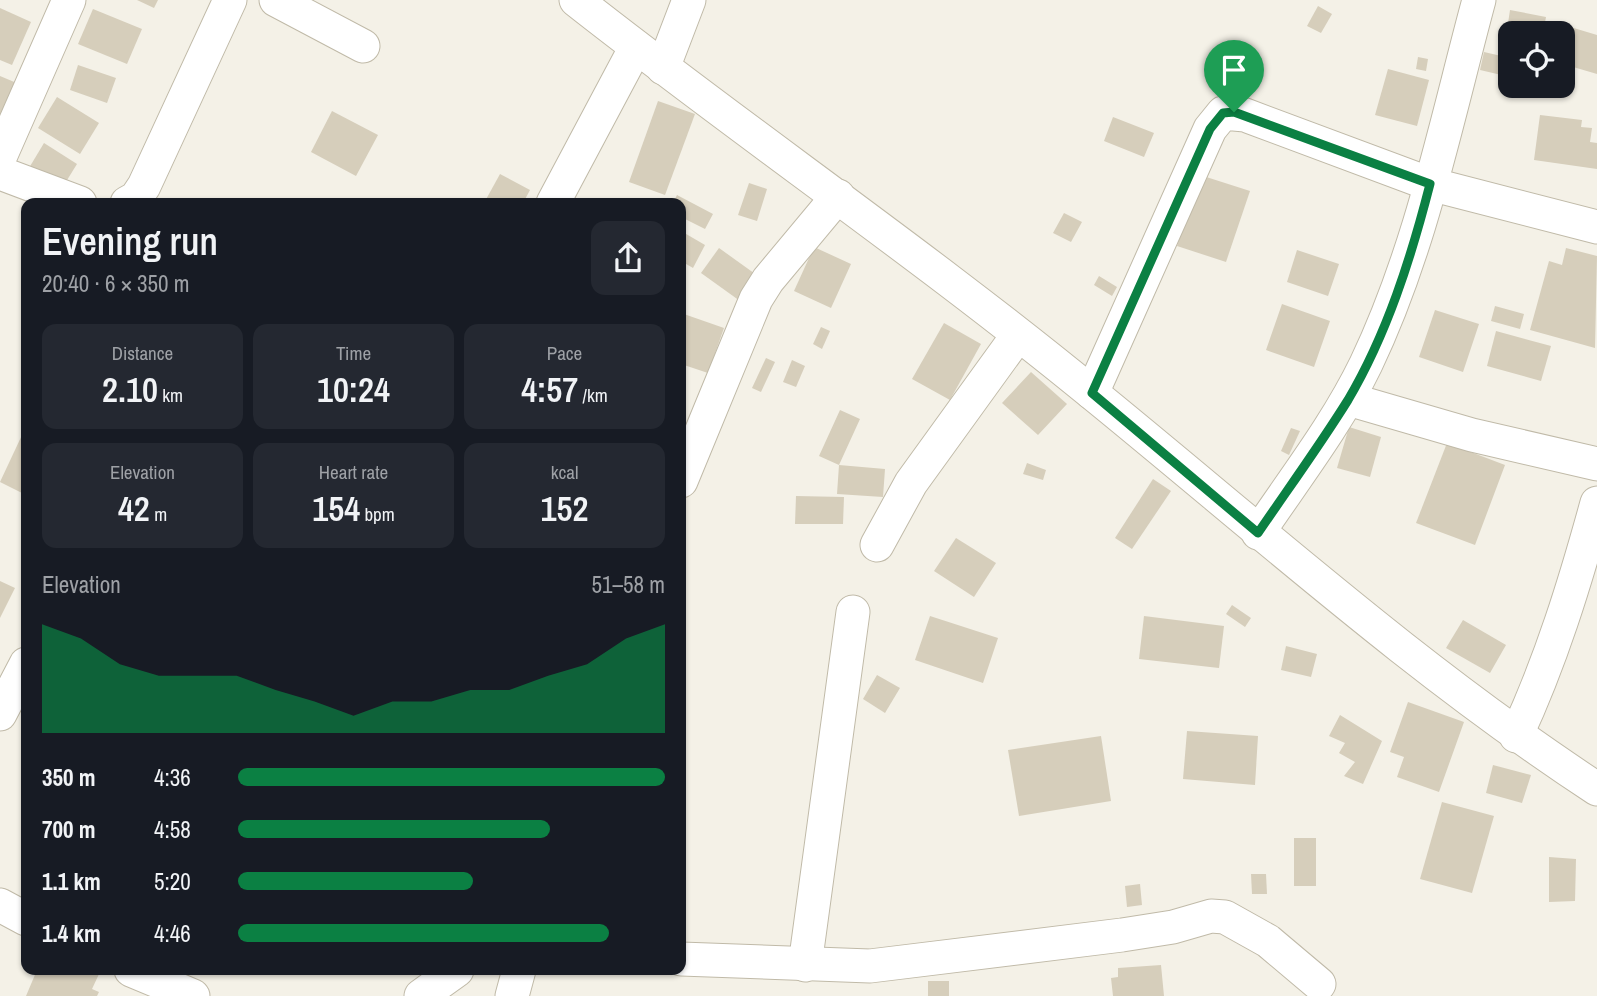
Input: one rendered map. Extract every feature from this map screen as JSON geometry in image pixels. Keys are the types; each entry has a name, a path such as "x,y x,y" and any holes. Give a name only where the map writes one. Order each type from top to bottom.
{"street":[{"path":"0,157 69,0"},
{"path":"136,198 230,0"},
{"path":"276,0 363,46"},
{"path":"576,0 1018,335 1092,393 1258,533 1516,736 1597,789"},
{"path":"663,68 688,0"},
{"path":"1258,533 1348,399 1382,328 1405,270 1479,0"},
{"path":"555,198 636,47"},
{"path":"1092,393 1210,129 1223,113 1245,115 1430,184 1597,227"},
{"path":"0,173 67,198"},
{"path":"686,469 757,299 768,280 838,196"},
{"path":"877,545 911,483 1018,335"},
{"path":"1348,399 1472,435 1597,464"},
{"path":"1516,736 1542,679 1576,580 1597,503"},
{"path":"805,965 853,612"},
{"path":"0,714 21,674"},
{"path":"0,905 21,916"},
{"path":"686,959 870,966 1122,935 1173,927 1211,916 1225,916 1268,941 1320,984"},
{"path":"149,975 179,983"},
{"path":"421,996 450,975"},
{"path":"512,996 518,975"}],"building":[{"path":"137,0 158,0 154,8"},
{"path":"1318,6 1332,14 1321,33 1307,26"},
{"path":"0,8 31,22 12,65 0,60"},
{"path":"93,9 142,29 127,64 78,44"},
{"path":"1510,10 1546,17 1545,21 1508,21"},
{"path":"1575,28 1597,35 1597,74 1575,68"},
{"path":"1484,52 1498,55 1498,74 1480,70"},
{"path":"1418,57 1428,59 1426,71 1416,69"},
{"path":"78,65 116,78 107,103 70,90"},
{"path":"1388,69 1429,80 1417,126 1375,115"},
{"path":"0,76 19,84 4,116 0,114"},
{"path":"57,97 99,123 80,154 38,128"},
{"path":"658,101 695,114 665,195 629,182"},
{"path":"332,111 378,135 356,176 311,152"},
{"path":"1540,115 1582,120 1581,127 1592,128 1590,142 1597,143 1597,169 1534,160"},
{"path":"1113,117 1154,133 1144,157 1104,141"},
{"path":"44,143 77,164 59,193 26,173"},
{"path":"500,174 530,190 526,198 487,198"},
{"path":"1200,175 1250,191 1226,262 1177,246"},
{"path":"749,183 767,189 757,221 738,215"},
{"path":"686,200 713,214 705,229 686,220"},
{"path":"1064,213 1082,222 1071,242 1053,233"},
{"path":"686,234 705,245 693,268 686,264"},
{"path":"814,247 851,264 831,308 794,291"},
{"path":"719,248 758,276 740,301 701,273"},
{"path":"1566,248 1597,256 1595,348 1530,330 1549,261 1562,265"},
{"path":"1297,250 1339,264 1328,296 1287,282"},
{"path":"1099,276 1117,287 1112,296 1094,285"},
{"path":"1282,304 1330,321 1314,367 1266,350"},
{"path":"1495,306 1524,314 1520,329 1491,321"},
{"path":"1435,310 1479,324 1463,372 1419,357"},
{"path":"686,315 724,328 708,373 686,366"},
{"path":"944,323 981,344 950,400 912,379"},
{"path":"821,327 830,331 822,349 813,344"},
{"path":"1496,331 1551,346 1541,381 1487,366"},
{"path":"766,358 775,362 761,392 752,388"},
{"path":"792,360 805,366 796,387 783,382"},
{"path":"1031,372 1067,404 1038,435 1002,403"},
{"path":"840,410 860,419 839,465 819,456"},
{"path":"1349,427 1381,437 1370,477 1337,468"},
{"path":"1291,428 1300,431 1289,455 1281,451"},
{"path":"21,437 21,492 0,482"},
{"path":"1447,443 1505,465 1475,545 1416,523"},
{"path":"1027,463 1046,470 1043,480 1023,474"},
{"path":"839,465 885,469 883,497 837,494"},
{"path":"1153,479 1171,491 1132,549 1115,538"},
{"path":"796,496 844,497 843,524 795,524"},
{"path":"956,538 996,563 974,597 934,571"},
{"path":"0,581 15,588 0,618"},
{"path":"1232,605 1251,618 1245,627 1226,614"},
{"path":"930,616 998,638 983,683 915,660"},
{"path":"1144,616 1224,626 1219,668 1139,659"},
{"path":"1463,620 1506,645 1490,673 1446,648"},
{"path":"1286,646 1317,654 1311,677 1281,670"},
{"path":"877,675 900,688 885,713 863,699"},
{"path":"1408,702 1464,722 1439,792 1397,777 1404,757 1390,752"},
{"path":"1340,715 1382,741 1363,784 1344,776 1355,762 1339,753 1345,743 1329,736"},
{"path":"1187,731 1258,736 1255,785 1183,779"},
{"path":"1101,736 1111,801 1019,816 1008,750"},
{"path":"1493,765 1531,775 1522,803 1486,793"},
{"path":"1442,802 1494,816 1472,893 1420,879"},
{"path":"1294,838 1316,838 1316,886 1294,886"},
{"path":"1549,857 1576,859 1575,901 1549,902"},
{"path":"1251,874 1266,874 1267,894 1252,894"},
{"path":"1140,884 1142,905 1127,907 1125,886"},
{"path":"1161,965 1164,996 1113,996 1111,978 1118,977 1118,968"},
{"path":"35,975 99,975 92,989 99,992 97,996 26,996"},
{"path":"928,981 949,981 949,996 928,996"}],"route":[{"path":"1234,112 1430,184 1405,270 1365,365 1348,399 1258,533 1092,393 1210,129 1223,113 1234,112"}]}
